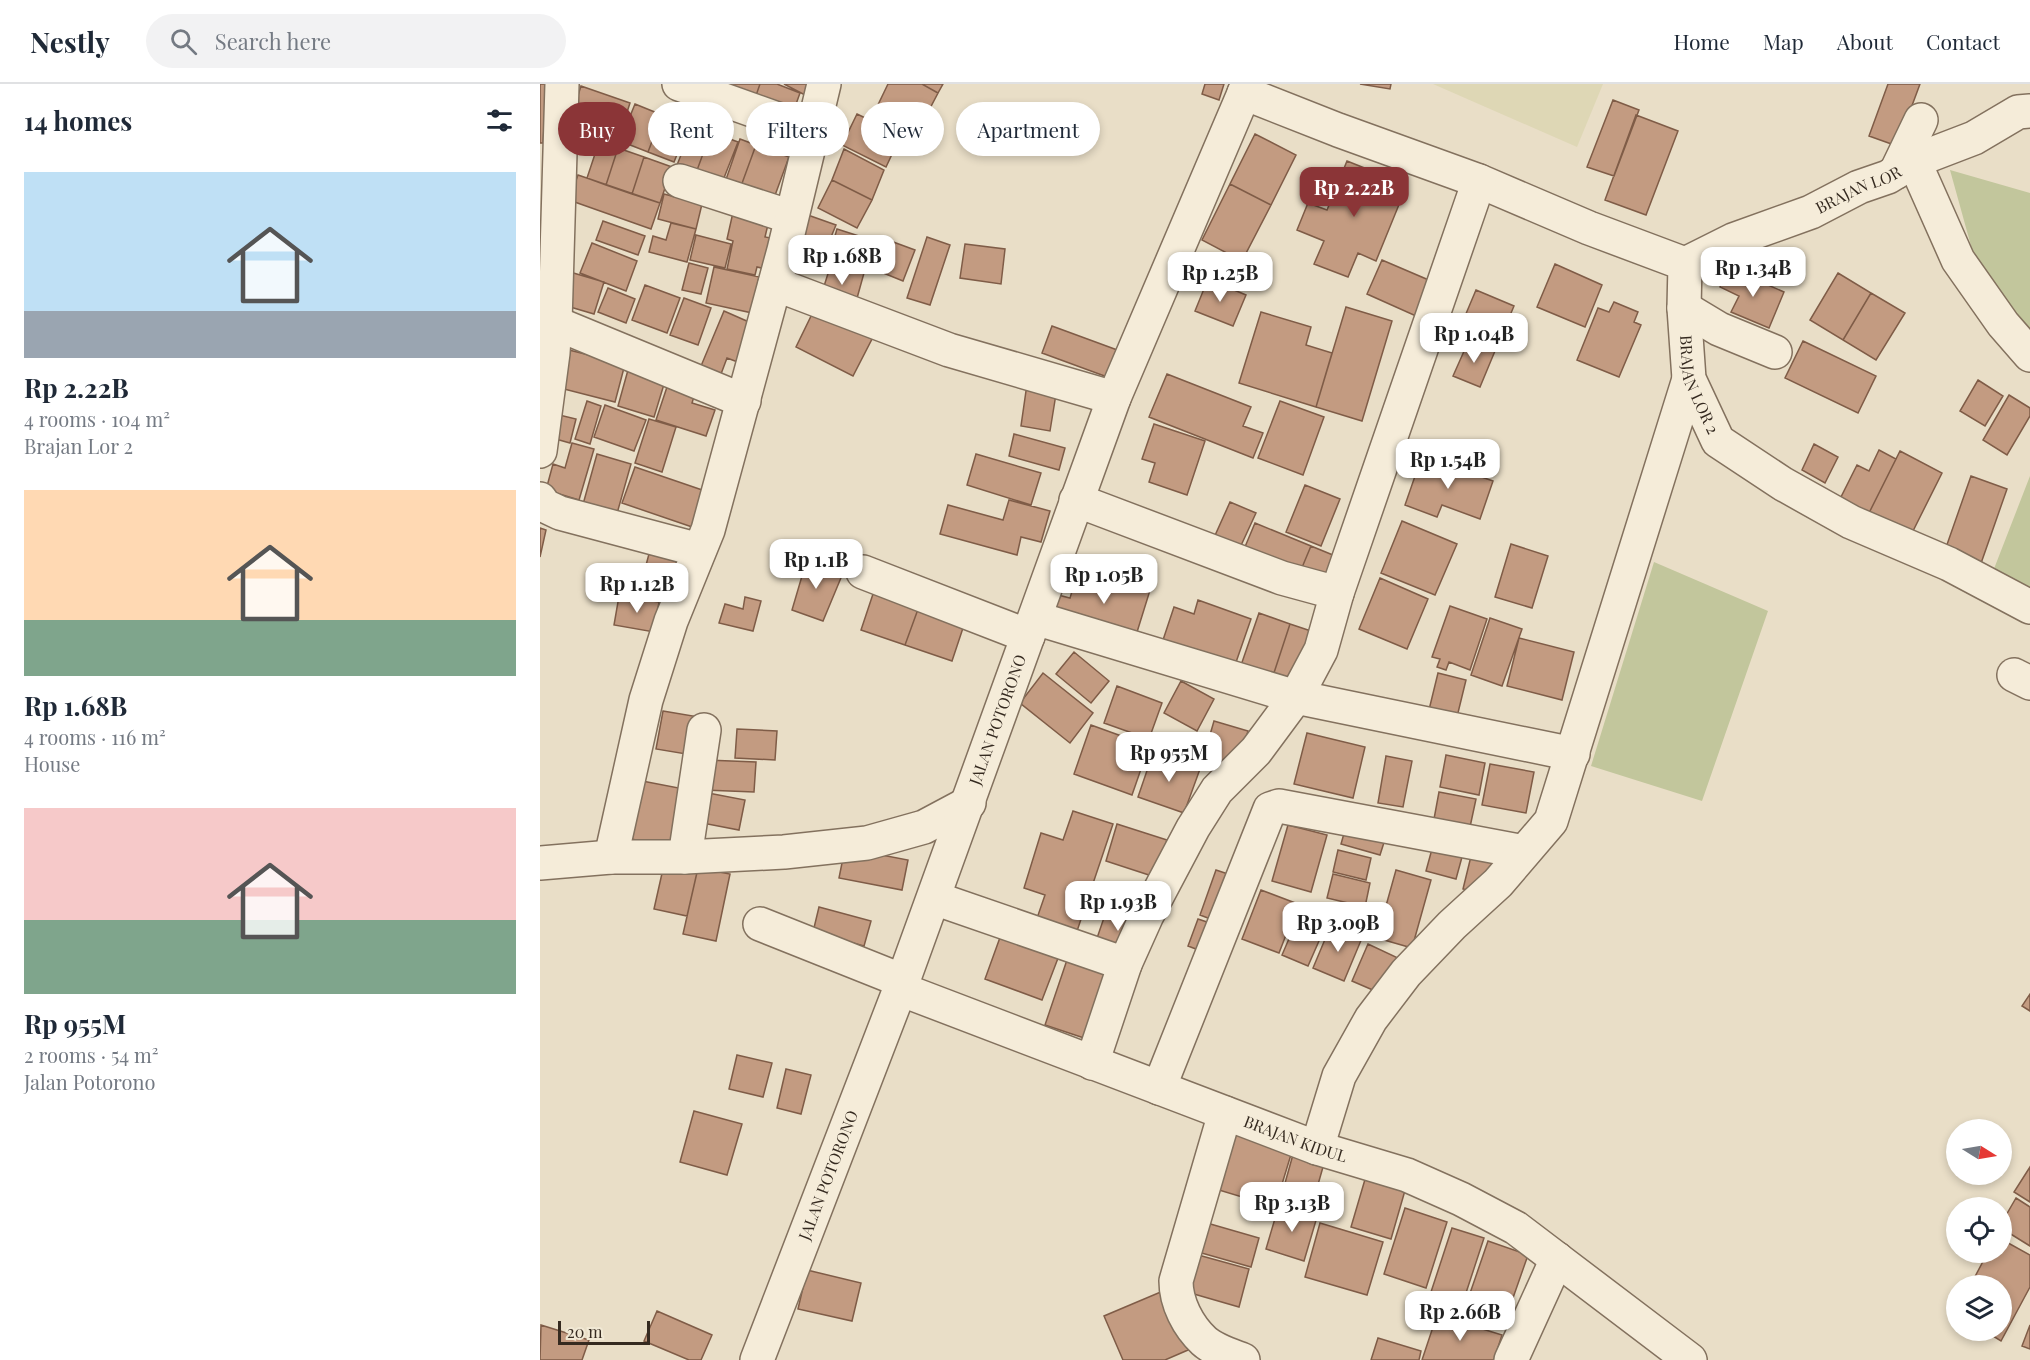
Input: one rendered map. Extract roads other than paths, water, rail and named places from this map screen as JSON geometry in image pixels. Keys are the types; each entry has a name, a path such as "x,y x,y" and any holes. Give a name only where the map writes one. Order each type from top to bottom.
{"street":[{"path":"540,451 555,323 562,84"},
{"path":"679,84 746,108"},
{"path":"819,102 824,84"},
{"path":"1246,88 1338,130 1479,181 1589,228 1685,264"},
{"name":"JALAN POTORONO","path":"757,1360 902,985 1114,398 1246,88"},
{"name":"BRAJAN LOR","path":"1685,264 1732,240 1811,212 1859,187 1888,177 1905,167 1974,138 2018,112 2030,111"},
{"path":"1921,120 1905,167 1958,260 2003,324 2030,355"},
{"path":"611,857 646,700 671,621 708,530 775,284 805,156"},
{"path":"680,181 791,217"},
{"path":"1092,1063 1125,964 1147,915 1193,828 1217,790 1256,751 1296,697 1321,650 1336,593 1479,181"},
{"name":"BRAJAN LOR 2","path":"1685,264 1683,308 1689,379 1718,441 1783,484 1851,522 1949,564 2030,607"},
{"path":"775,284 949,350 1114,398"},
{"path":"1683,308 1719,329 1775,352"},
{"path":"555,323 744,401"},
{"path":"1317,1148 1340,1076 1371,1019 1406,973 1452,925 1498,884 1551,821 1689,379"},
{"path":"540,499 545,506 560,513 699,550"},
{"path":"1076,501 1282,578 1336,593"},
{"path":"863,572 1031,627 1296,697 1573,754"},
{"path":"685,857 704,730"},
{"path":"540,863 611,857 685,857 784,852 867,843 924,826 969,803"},
{"path":"1159,1088 1270,808 1279,806 1524,852"},
{"path":"934,898 1125,964"},
{"name":"BRAJAN KIDUL","path":"760,924 1092,1063 1317,1148 1407,1175 1461,1199 1516,1228 1690,1360"},
{"path":"1225,1113 1176,1281 1176,1294 1185,1317 1204,1341 1224,1353 1243,1360"},
{"path":"1511,1360 1557,1259"}]}
